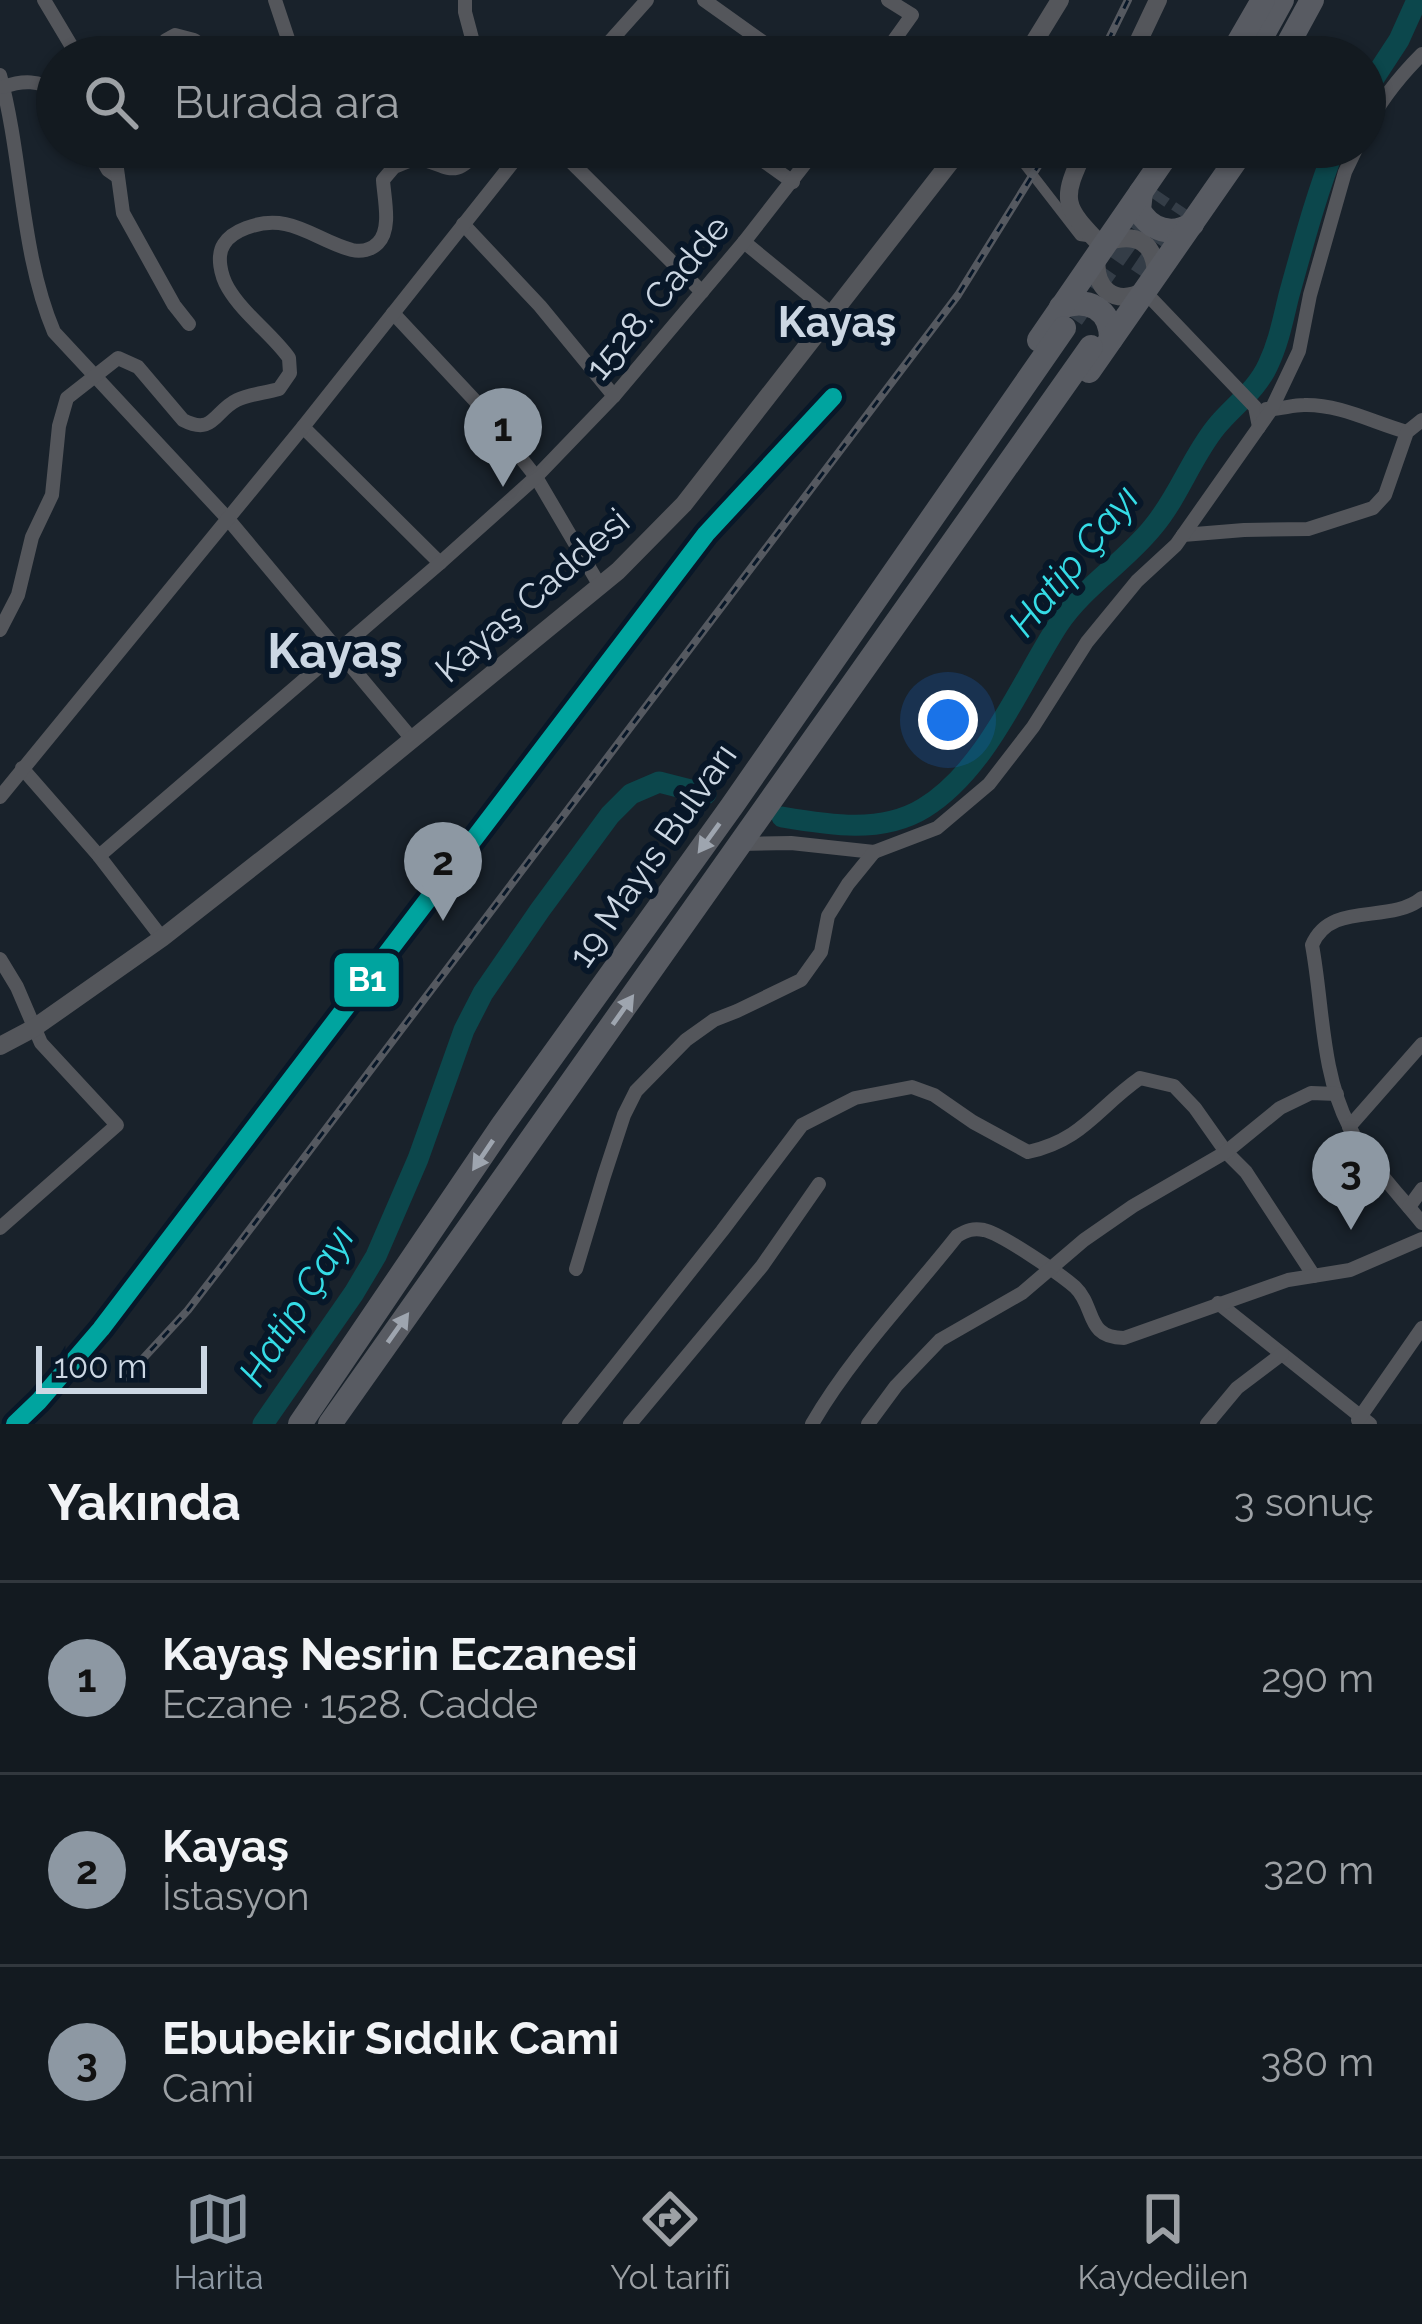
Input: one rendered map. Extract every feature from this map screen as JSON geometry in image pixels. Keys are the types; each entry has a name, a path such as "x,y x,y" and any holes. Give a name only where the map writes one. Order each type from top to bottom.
{"highway":[{"path":"1242,36 1263,0"},
{"path":"1262,36 1282,0"},
{"path":"1292,36 1312,0"},
{"path":"1310,36 1329,0"},
{"path":"1162,168 1139,210 1152,226 1175,232 1228,168"},
{"path":"1150,192 1172,168"},
{"path":"1189,217 1216,168"},
{"name":"19 Mayıs Bulvarı","path":"300,1424 502,1126 738,797 1063,318 1096,244 1150,192"},
{"name":"19 Mayıs Bulvarı","path":"334,1424 802,755 1101,343 1150,283 1189,217"},
{"path":"1063,318 1074,303 1102,310 1111,328 1101,343"},
{"path":"288,1424 352,1351"}],"street":[{"path":"44,0 65,36"},
{"path":"274,0 287,36"},
{"path":"465,0 471,36"},
{"path":"620,36 647,0"},
{"path":"704,0 755,36"},
{"path":"888,0 912,15 897,36"},
{"path":"1037,36 1060,0"},
{"path":"1141,36 1158,0"},
{"path":"1386,97 1422,54"},
{"path":"36,83 2,81 32,262 54,332 228,519 412,739"},
{"path":"107,168 118,176"},
{"path":"117,168 127,222 189,324"},
{"path":"0,630 18,595 32,537 52,495 59,426 67,398 118,358 133,363 183,420 198,425 212,422 243,397 279,389 290,373 289,358 227,287 220,262 225,242 242,229 278,223 308,230 351,250 367,250 384,235 383,180 393,168"},
{"path":"0,797 508,168"},
{"path":"577,168 702,292"},
{"path":"773,168 793,182"},
{"name":"1528. Cadde","path":"99,856 536,477 614,396 803,168"},
{"name":"Kayaş Caddesi","path":"0,1046 34,1028 162,938 600,586 684,504 946,168"},
{"path":"1024,168 1050,210 1096,244"},
{"path":"1076,168 1068,196 1076,220 1096,244 1096,275 1107,291 1126,297 1150,283"},
{"path":"1257,405 1299,351 1310,295 1350,168"},
{"path":"463,224 540,306 614,396"},
{"path":"740,844 790,843 874,852 937,828 989,784 1033,727 1087,642 1137,581 1176,545 1259,427 1257,405 1150,283 1153,255 1140,241 1120,238 1096,244"},
{"path":"744,242 833,314"},
{"path":"393,314 480,406 536,477 600,586"},
{"path":"1257,405 1327,407 1407,432"},
{"path":"1183,535 1308,529 1373,508 1385,494 1407,432 1422,420"},
{"path":"303,427 440,563"},
{"path":"22,768 162,938"},
{"path":"576,1269 636,1090 686,1040 714,1020 801,980 821,952 828,916 874,852"},
{"path":"1422,898 1394,912 1343,916 1318,930 1312,945 1337,1094 1349,1127 1422,1223"},
{"path":"0,959 41,1043 117,1125 0,1228"},
{"path":"1349,1127 1422,1044"},
{"path":"569,1424 802,1125 855,1098 912,1087 934,1095 1028,1151 1050,1147 1087,1126 1112,1098 1139,1078 1174,1086 1246,1172 1314,1276"},
{"path":"868,1424 940,1340 1022,1293 1084,1240 1226,1152 1280,1108 1311,1093 1337,1094"},
{"path":"630,1424 762,1266 819,1184"},
{"path":"1409,1207 1422,1189"},
{"path":"812,1424 865,1347 957,1236 969,1229 990,1231 1078,1290 1100,1333 1111,1338 1124,1338 1282,1282 1350,1270 1422,1239"},
{"path":"1218,1303 1361,1422 1419,1338"},
{"path":"1207,1424 1238,1388 1282,1354"}],"waterway":[{"name":"Hatip Çayı","path":"1386,60 1417,0"},
{"name":"Hatip Çayı","path":"782,817 837,825 891,822 924,808 966,772 1068,611 1153,527 1207,439 1263,374 1278,339 1328,168"},
{"name":"Hatip Çayı","path":"263,1424 376,1256 418,1159 464,1030 483,993 540,910 631,794 659,782 706,794"}],"tunnel":[{"path":"1072,318 1160,192"},
{"path":"1141,276 1186,209"}],"railway":[{"path":"1110,36 1128,0"},
{"path":"126,1377 222,1266 958,295 1037,168"}],"transit line":[{"name":"B1","path":"15,1424 101,1329 706,534 833,397"}],"place":[{"name":"Kayaş Nesrin Eczanesi","path":"503,487"},
{"name":"Kayaş","path":"443,921"},
{"name":"Ebubekir Sıddık Cami","path":"1351,1230"}],"district":[{"name":"Kayaş","path":"837,322"},
{"name":"Kayaş","path":"335,651"}]}
